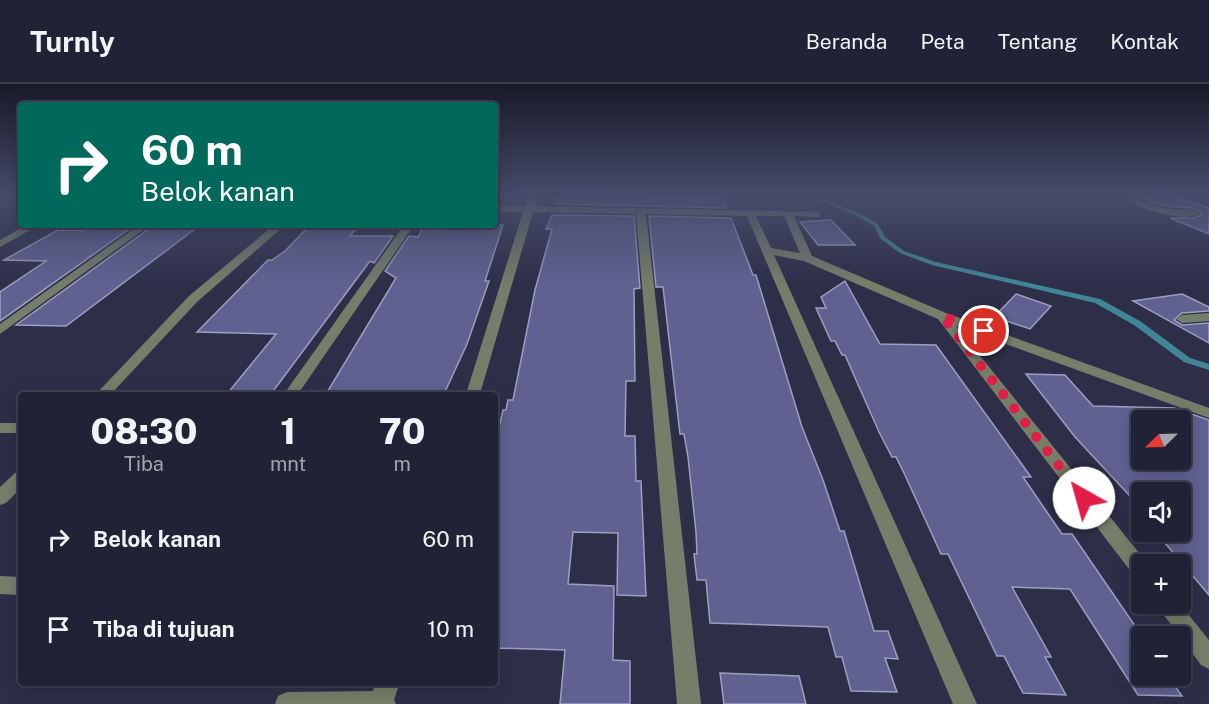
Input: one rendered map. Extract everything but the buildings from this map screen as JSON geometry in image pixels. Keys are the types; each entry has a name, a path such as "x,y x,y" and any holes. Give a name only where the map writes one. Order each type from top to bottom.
{"street":[{"path":"474,392 524,226"},
{"path":"642,226 689,704"},
{"path":"757,226 765,250 965,704"},
{"path":"793,226 807,258"},
{"path":"0,244 29,228"},
{"path":"0,330 141,228"},
{"path":"105,392 193,299 276,228"},
{"path":"292,392 407,228"},
{"path":"765,250 807,258 942,316 1209,413"},
{"path":"942,316 1131,558"},
{"path":"1182,319 1209,317"},
{"path":"0,428 18,428"},
{"path":"0,498 18,480"},
{"path":"0,585 18,586"},
{"path":"1175,614 1209,658"},
{"path":"287,704 384,696"}],"waterway":[{"path":"877,226 883,238 902,252 934,264 1097,301 1137,323 1187,360 1209,367"}],"route":[{"path":"984,331 942,316 1084,498"}]}
